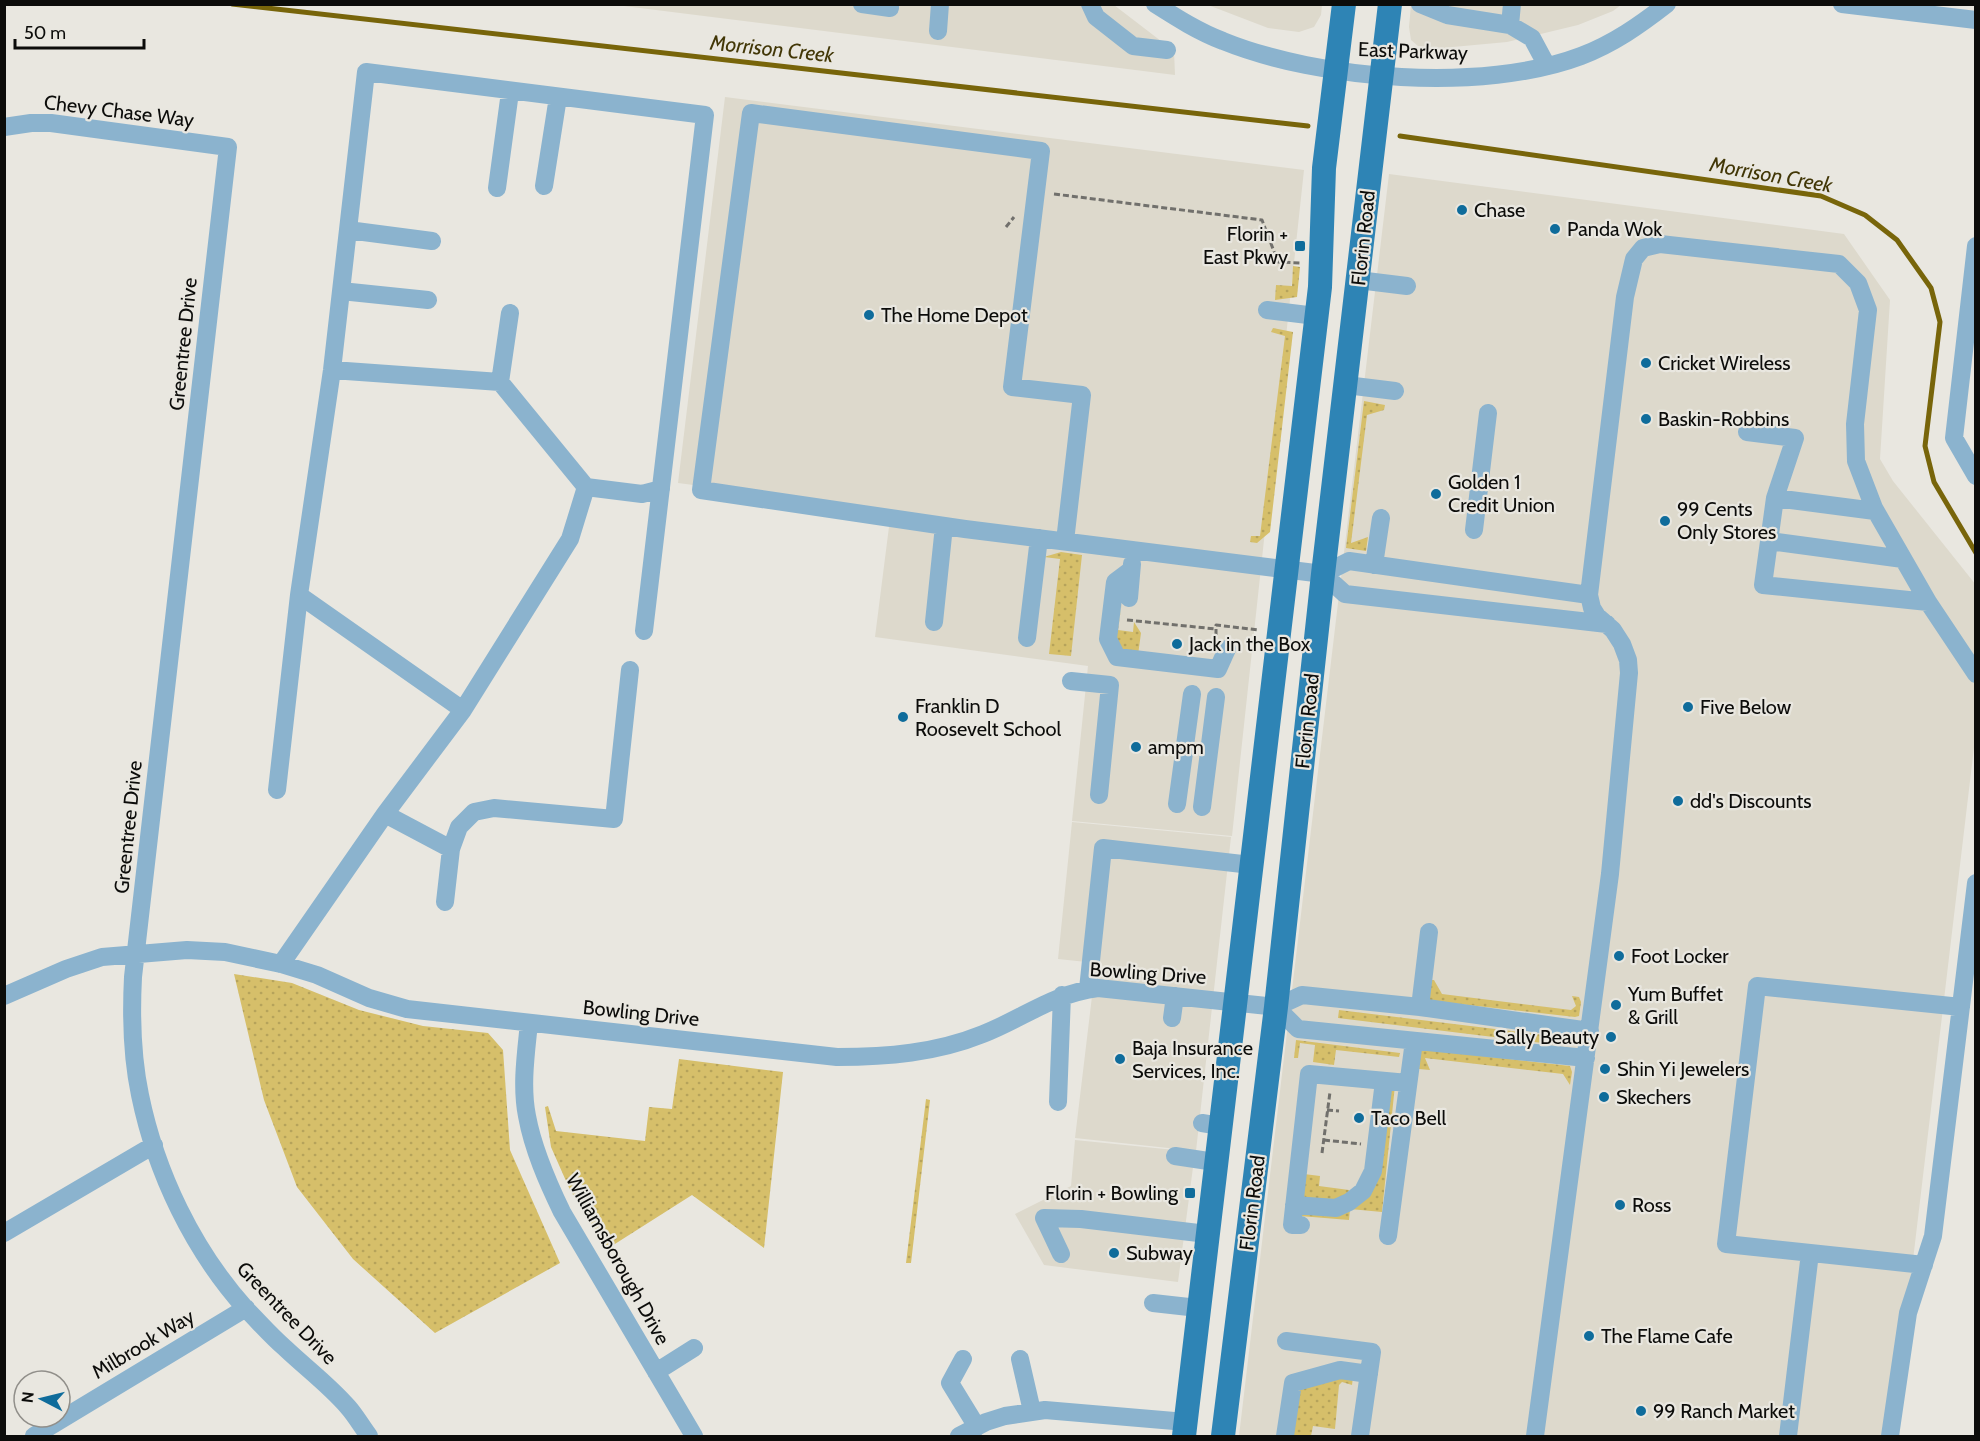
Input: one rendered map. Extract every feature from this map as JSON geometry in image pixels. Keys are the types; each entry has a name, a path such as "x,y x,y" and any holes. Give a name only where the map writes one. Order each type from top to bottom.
{"main road":[{"name":"Florin Road","path":"1223,1437 1276,1007 1323,574 1390,4"},
{"name":"Florin Road","path":"1185,1429 1215,1162 1211,1125 1234,1001 1288,568 1320,287 1324,168 1343,5"}],"street":[{"path":"862,4 890,8 890,4"},
{"path":"938,31 940,4"},
{"path":"1090,4 1096,17 1133,46 1167,50"},
{"name":"East Parkway","path":"1155,4 1185,23 1222,41 1279,59 1381,75 1433,78 1516,73 1580,57 1637,28 1666,4"},
{"path":"1510,24 1512,4"},
{"path":"1842,4 1976,20"},
{"path":"1432,7 1447,15 1510,24 1532,38 1547,66"},
{"path":"277,790 299,596 332,370 366,72 705,115 644,631"},
{"path":"497,188 510,92"},
{"path":"544,186 558,97"},
{"path":"1065,541 1082,395 1012,387 1041,151 751,113 701,490 944,526 1133,550 1238,556 1323,574 1346,594 1607,624"},
{"name":"Chevy Chase Way","path":"4,127 51,123 228,147"},
{"name":"Greentree Drive","path":"228,147 136,953 132,1001 134,1048 140,1095 154,1145 182,1217 218,1273 246,1308 284,1348 318,1376 348,1407 369,1437"},
{"path":"348,230 432,242"},
{"path":"1535,1437 1610,874 1629,673 1628,660 1622,644 1607,624 1597,616 1592,608 1589,595 1625,297 1634,259 1643,248 1660,244 1839,264 1858,283 1868,310 1855,424 1856,461 1875,511 1928,602 1975,673"},
{"path":"1976,246 1954,438 1976,476"},
{"path":"1358,280 1407,286"},
{"path":"341,291 428,300"},
{"path":"1267,310 1316,316"},
{"path":"500,382 510,313"},
{"path":"332,370 500,382 586,487 642,494 661,489"},
{"path":"1346,385 1395,391"},
{"path":"1474,530 1488,413"},
{"path":"1747,432 1795,438 1775,498 1763,585 1928,602"},
{"path":"281,964 385,814 463,710 570,539 586,487"},
{"path":"1775,498 1875,511"},
{"path":"1374,565 1381,518"},
{"path":"934,622 944,526"},
{"path":"1027,638 1039,538"},
{"path":"1770,541 1903,559"},
{"path":"1129,598 1133,550"},
{"path":"1323,574 1349,561 1589,595"},
{"path":"1131,570 1115,582 1108,639 1117,657 1218,669 1227,650"},
{"path":"299,596 463,710"},
{"path":"445,902 451,849 459,827 474,812 494,808 614,819 630,670"},
{"path":"1071,681 1110,685 1099,795"},
{"path":"1177,804 1192,694"},
{"path":"1202,807 1216,697"},
{"path":"385,814 451,849"},
{"path":"1088,989 1103,848 1251,865"},
{"path":"1890,1437 1908,1313 1934,1236 1976,883"},
{"path":"1420,1007 1429,932"},
{"name":"Bowling Drive","path":"4,996 66,969 102,957 187,950 225,952 281,964 317,975 378,1001 408,1009 837,1057 874,1057 919,1052 946,1046 980,1035 1062,995 1088,989 1098,988 1234,1001 1276,1007"},
{"path":"1924,1265 1726,1244 1757,986 1961,1007"},
{"path":"1058,1102 1062,995"},
{"path":"1586,1058 1298,1029 1276,1007 1302,995 1420,1007 1590,1030"},
{"path":"1172,1018 1175,996"},
{"name":"Williamsborough Drive","path":"529,1023 525,1055 525,1095 527,1115 538,1155 562,1212 694,1437"},
{"path":"1388,1236 1414,1041"},
{"path":"1301,1225 1292,1225 1309,1074 1408,1083"},
{"path":"1294,1205 1336,1208 1349,1202 1363,1191 1374,1171 1384,1081"},
{"path":"4,1233 154,1145"},
{"path":"1175,1156 1215,1162"},
{"path":"1061,1254 1044,1218 1207,1234"},
{"path":"1788,1437 1810,1253"},
{"path":"1154,1303 1198,1308"},
{"name":"Milbrook Way","path":"34,1437 246,1308"},
{"path":"1286,1341 1372,1352 1360,1437"},
{"path":"656,1372 694,1348"},
{"path":"963,1359 950,1383 968,1433 1005,1416 1032,1411 1066,1410 1185,1429"},
{"path":"1020,1359 1032,1411"},
{"path":"1285,1437 1293,1383 1340,1370 1369,1374"}],"path":[{"path":"1006,227 1017,213 1044,193 1262,220 1278,262 1304,263"},
{"path":"1125,620 1216,628"},
{"path":"1322,1153 1331,1086"},
{"path":"1327,1110 1339,1112"},
{"path":"1324,1140 1370,1145"}],"shaded area":[{"path":"616,5 1114,5 1174,51 1175,75"},
{"path":"1208,5 1322,5 1321,15 1314,27 1299,32 1268,28"},
{"path":"1411,5 1621,5 1613,11 1578,25 1507,42 1442,48 1418,46 1411,40 1409,27"},
{"path":"725,97 1304,170 1232,836 1072,821 1088,666 875,637 891,511 678,483"},
{"path":"1389,174 1844,234 1890,300 1880,459 1893,481 1976,585 1975,739 1898,1386 1895,1436 1239,1436"},
{"path":"1293,266 1300,267 1297,297 1275,300 1276,285 1292,286"},
{"path":"1273,328 1293,332 1270,532 1257,543 1250,542 1251,536 1260,536 1285,336 1271,332"},
{"path":"1364,401 1385,405 1384,410 1367,415 1351,543 1368,537 1366,551 1346,548"},
{"path":"1061,552 1082,555 1071,656 1049,654 1060,559 1044,557"},
{"path":"1122,601 1118,630 1133,632 1134,622 1141,633 1138,655 1115,647"},
{"path":"1072,822 1231,837 1196,1151 1075,1138 1096,963 1058,959"},
{"path":"234,974 292,983 359,1010 423,1026 488,1033 503,1050 510,1150 560,1263 435,1333 353,1259 297,1187 264,1100"},
{"path":"1429,980 1434,980 1442,994 1571,1010 1576,1006 1572,996 1579,997 1581,1002 1579,1016 1432,1001 1426,997"},
{"path":"1339,1010 1560,1037 1559,1045 1338,1018"},
{"path":"1296,1040 1400,1053 1399,1057 1336,1050 1334,1065 1313,1062 1315,1045 1300,1043 1298,1058 1294,1058"},
{"path":"1420,1050 1570,1066 1572,1072 1570,1085 1563,1074 1425,1058 1430,1070 1419,1069"},
{"path":"679,1059 783,1072 764,1248 692,1195 607,1249 570,1190 551,1147 545,1107 548,1106 556,1131 645,1141 649,1107 672,1109"},
{"path":"1389,1085 1395,1085 1382,1212 1350,1209 1349,1220 1300,1216 1301,1210 1358,1202"},
{"path":"926,1099 930,1100 911,1263 906,1263"},
{"path":"1075,1140 1195,1152 1178,1282 1044,1265 1015,1214 1071,1186"},
{"path":"1304,1174 1320,1176 1319,1186 1349,1190 1348,1195 1330,1204 1302,1196"},
{"path":"1342,1376 1353,1377 1352,1385 1342,1382 1339,1385 1335,1429 1313,1426 1311,1436 1291,1435 1300,1387"}],"waterway":[{"name":"Morrison Creek","path":"232,4 1308,126"},
{"name":"Morrison Creek","path":"1400,136 1821,196 1865,215 1897,240 1931,288 1940,322 1925,446 1934,482 1976,553"}],"place":[{"name":"Chase","path":"1462,210"},
{"name":"Panda Wok","path":"1555,229"},
{"name":"Florin + East Pkwy","path":"1300,246"},
{"name":"The Home Depot","path":"869,315"},
{"name":"Cricket Wireless","path":"1646,363"},
{"name":"Baskin-Robbins","path":"1646,419"},
{"name":"Golden 1 Credit Union","path":"1436,494"},
{"name":"99 Cents Only Stores","path":"1665,521"},
{"name":"Jack in the Box","path":"1177,644"},
{"name":"Five Below","path":"1688,707"},
{"name":"Franklin D Roosevelt School","path":"903,717"},
{"name":"ampm","path":"1136,747"},
{"name":"dd's Discounts","path":"1678,801"},
{"name":"Foot Locker","path":"1619,956"},
{"name":"Yum Buffet & Grill","path":"1616,1005"},
{"name":"Sally Beauty","path":"1611,1037"},
{"name":"Baja Insurance Services, Inc.","path":"1120,1059"},
{"name":"Shin Yi Jewelers","path":"1605,1069"},
{"name":"Skechers","path":"1604,1097"},
{"name":"Taco Bell","path":"1359,1118"},
{"name":"Florin + Bowling","path":"1190,1193"},
{"name":"Ross","path":"1620,1205"},
{"name":"Subway","path":"1114,1253"},
{"name":"The Flame Cafe","path":"1589,1336"},
{"name":"99 Ranch Market","path":"1641,1411"}]}
